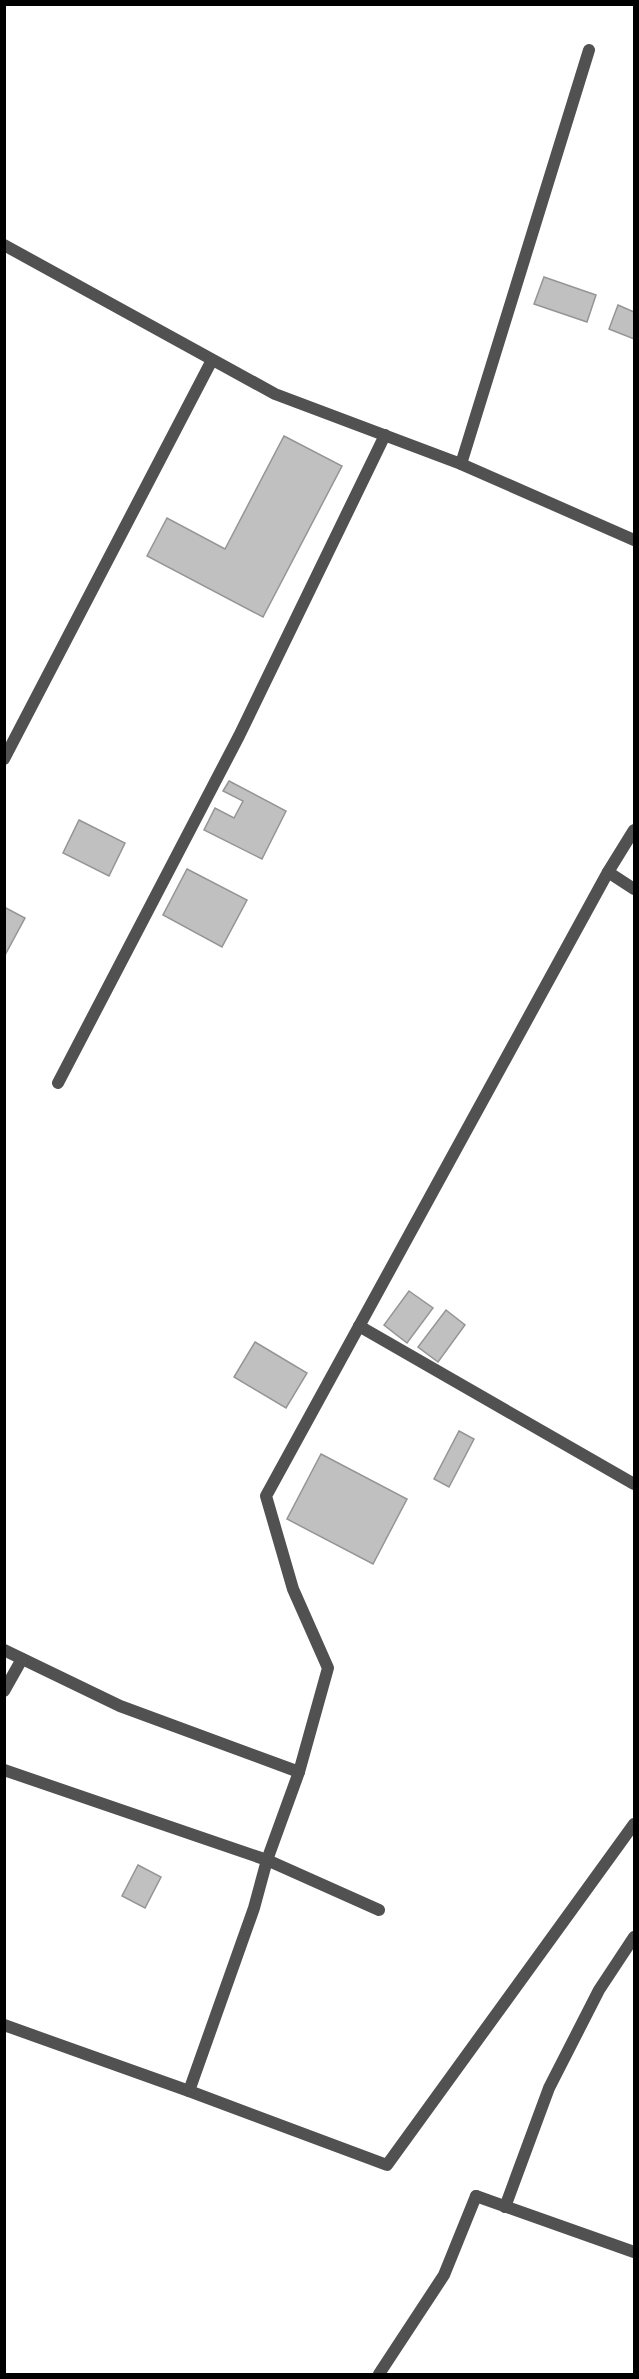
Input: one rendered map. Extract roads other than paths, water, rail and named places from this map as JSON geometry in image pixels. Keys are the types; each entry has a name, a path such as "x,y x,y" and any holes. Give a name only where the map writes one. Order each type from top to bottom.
{"street":[{"path":"461,464 589,50"},
{"path":"4,245 275,394 461,464 634,540"},
{"path":"4,759 212,360"},
{"path":"58,1083 239,736 385,435"},
{"path":"189,2091 299,1772 328,1668 293,1589 266,1496 608,872 634,830"},
{"path":"608,872 634,889"},
{"path":"359,1326 634,1484"},
{"path":"4,1650 120,1706 299,1772"},
{"path":"4,1691 22,1659"},
{"path":"4,1770 267,1860 379,1910"},
{"path":"4,2025 387,2165 634,1824"},
{"path":"505,2207 549,2088 599,1990 634,1937"},
{"path":"379,2374 444,2275 476,2196 634,2252"}]}
